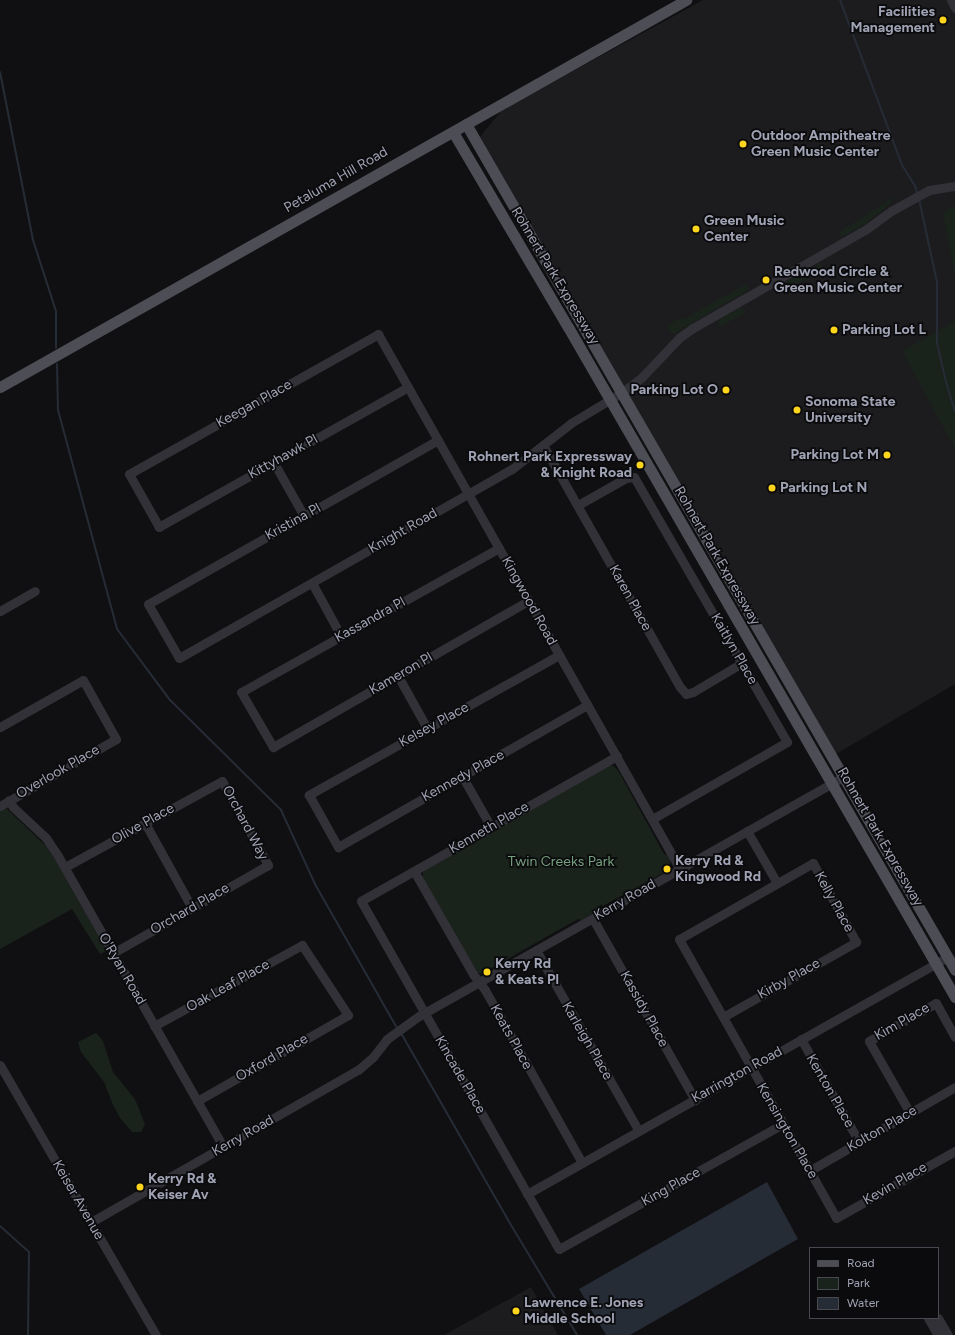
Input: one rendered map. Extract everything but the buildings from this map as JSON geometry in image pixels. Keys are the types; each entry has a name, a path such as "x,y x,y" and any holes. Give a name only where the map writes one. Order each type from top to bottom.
{"main road":[{"name":"Petaluma Hill Road","path":"0,387 686,0"},
{"name":"Rohnert Park Expressway","path":"466,124 955,970"},
{"name":"Rohnert Park Expressway","path":"453,132 610,399 955,997"}],"street":[{"path":"951,0 955,8"},
{"name":"Knight Road","path":"179,658 469,494 517,465 571,423 621,393 652,369 673,343 688,331 865,230 902,205 929,190 955,186"},
{"name":"Kingwood Road","path":"378,334 680,869"},
{"name":"Keegan Place","path":"159,527 129,474 378,334"},
{"name":"Kittyhawk Pl","path":"159,527 408,387"},
{"name":"Kristina Pl","path":"179,658 148,604 438,440"},
{"name":"Karen Place","path":"543,445 686,694 693,692 742,663"},
{"path":"274,463 304,516"},
{"name":"Kaitlyn Place","path":"578,505 626,478 634,477 787,742 652,819"},
{"name":"Kassandra Pl","path":"273,747 241,692 499,548"},
{"path":"312,583 341,636"},
{"path":"0,611 35,591"},
{"name":"Kameron Pl","path":"273,747 528,601"},
{"name":"Kelsey Place","path":"338,847 308,795 559,655"},
{"path":"398,676 428,728"},
{"name":"Overlook Place","path":"0,726 83,680 116,739 0,806"},
{"name":"Kennedy Place","path":"338,847 588,706"},
{"name":"Kenneth Place","path":"361,901 617,756"},
{"path":"462,776 491,827"},
{"name":"Kerry Road","path":"91,1222 358,1070 373,1056 387,1039 406,1023 843,777"},
{"name":"Olive Place","path":"64,867 222,781"},
{"name":"Orchard Way","path":"222,781 268,865"},
{"name":"O'Ryan Road","path":"9,800 13,807 46,838 64,867 223,1147"},
{"path":"145,823 192,908"},
{"path":"747,831 777,883"},
{"name":"Kelly Place","path":"777,883 813,863 856,942"},
{"name":"Orchard Place","path":"113,953 268,865"},
{"name":"Keats Place","path":"414,871 582,1163"},
{"name":"Kensington Place","path":"777,883 679,939 836,1218"},
{"name":"Kincade Place","path":"361,901 559,1249"},
{"name":"Kassidy Place","path":"593,919 695,1100"},
{"name":"Kirby Place","path":"723,1017 856,942"},
{"name":"Oxford Place","path":"197,1100 348,1015 302,945"},
{"name":"Oak Leaf Place","path":"154,1026 302,945"},
{"name":"Karleigh Place","path":"536,950 639,1131"},
{"name":"Karrington Road","path":"527,1194 947,957"},
{"name":"Kim Place","path":"910,1113 869,1041 936,1003 955,1037"},
{"name":"Kenton Place","path":"801,1039 860,1142"},
{"name":"Keiser Avenue","path":"0,1065 156,1335"},
{"name":"Kolton Place","path":"809,1171 955,1087"},
{"name":"King Place","path":"559,1249 783,1124"},
{"name":"Kevin Place","path":"836,1218 955,1150"},
{"path":"929,1319 938,1335"},
{"path":"939,1319 948,1335"}],"shaded area":[{"name":"Sonoma State University","path":"703,0 955,0 955,684 836,754 480,137 502,110"},
{"name":"Lawrence E. Jones Middle School","path":"531,1287 558,1335 444,1335"}],"green space":[{"path":"895,196 890,204 865,224 842,237 839,232"},
{"path":"955,205 955,278 943,213"},
{"path":"820,262 824,269 780,294 776,287 784,282 786,283 786,281 794,277 796,278 796,276 803,272 804,273 804,271 811,267 813,268"},
{"path":"746,284 749,290 675,334 671,333 667,327 676,320 685,318"},
{"path":"737,308 743,308 746,313 720,327 718,325 721,317 724,318 724,315 734,310 736,311"},
{"path":"955,321 955,449 902,351"},
{"name":"Twin Creeks Park","path":"608,766 614,766 619,772 664,854 667,855 670,860 670,867 665,872 601,907 581,920 578,919 490,969 490,971 486,974 477,973 423,879 423,872"},
{"path":"6,808 45,845 52,854 107,951 100,954 72,909 0,949 0,809"},
{"path":"96,1033 103,1041 113,1072 134,1098 138,1106 145,1125 141,1132 132,1132 120,1118 104,1082 81,1052 78,1042"}],"water":[{"path":"767,1182 798,1239 630,1335 606,1335 579,1289"}],"waterway":[{"path":"840,0 902,165 915,186 917,193"},
{"path":"0,72 33,240 56,311 56,348"},
{"path":"919,199 937,282 937,343 946,382 955,411"},
{"path":"57,364 58,410 117,629 170,700 281,810 316,886 397,1028"},
{"path":"401,1033 508,1220 577,1335"},
{"path":"0,1226 29,1252 28,1335"}],"place":[{"name":"Facilities Management","path":"943,20"},
{"name":"Outdoor Ampitheatre Green Music Center","path":"743,144"},
{"name":"Green Music Center","path":"696,229"},
{"name":"Redwood Circle & Green Music Center","path":"766,280"},
{"name":"Parking Lot L","path":"834,330"},
{"name":"Parking Lot O","path":"726,390"},
{"name":"Sonoma State University","path":"797,410"},
{"name":"Parking Lot M","path":"887,455"},
{"name":"Rohnert Park Expressway & Knight Road","path":"640,465"},
{"name":"Parking Lot N","path":"772,488"},
{"name":"Kerry Rd & Kingwood Rd","path":"667,869"},
{"name":"Kerry Rd & Keats Pl","path":"487,972"},
{"name":"Kerry Rd & Keiser Av","path":"140,1187"},
{"name":"Lawrence E. Jones Middle School","path":"516,1311"}]}
